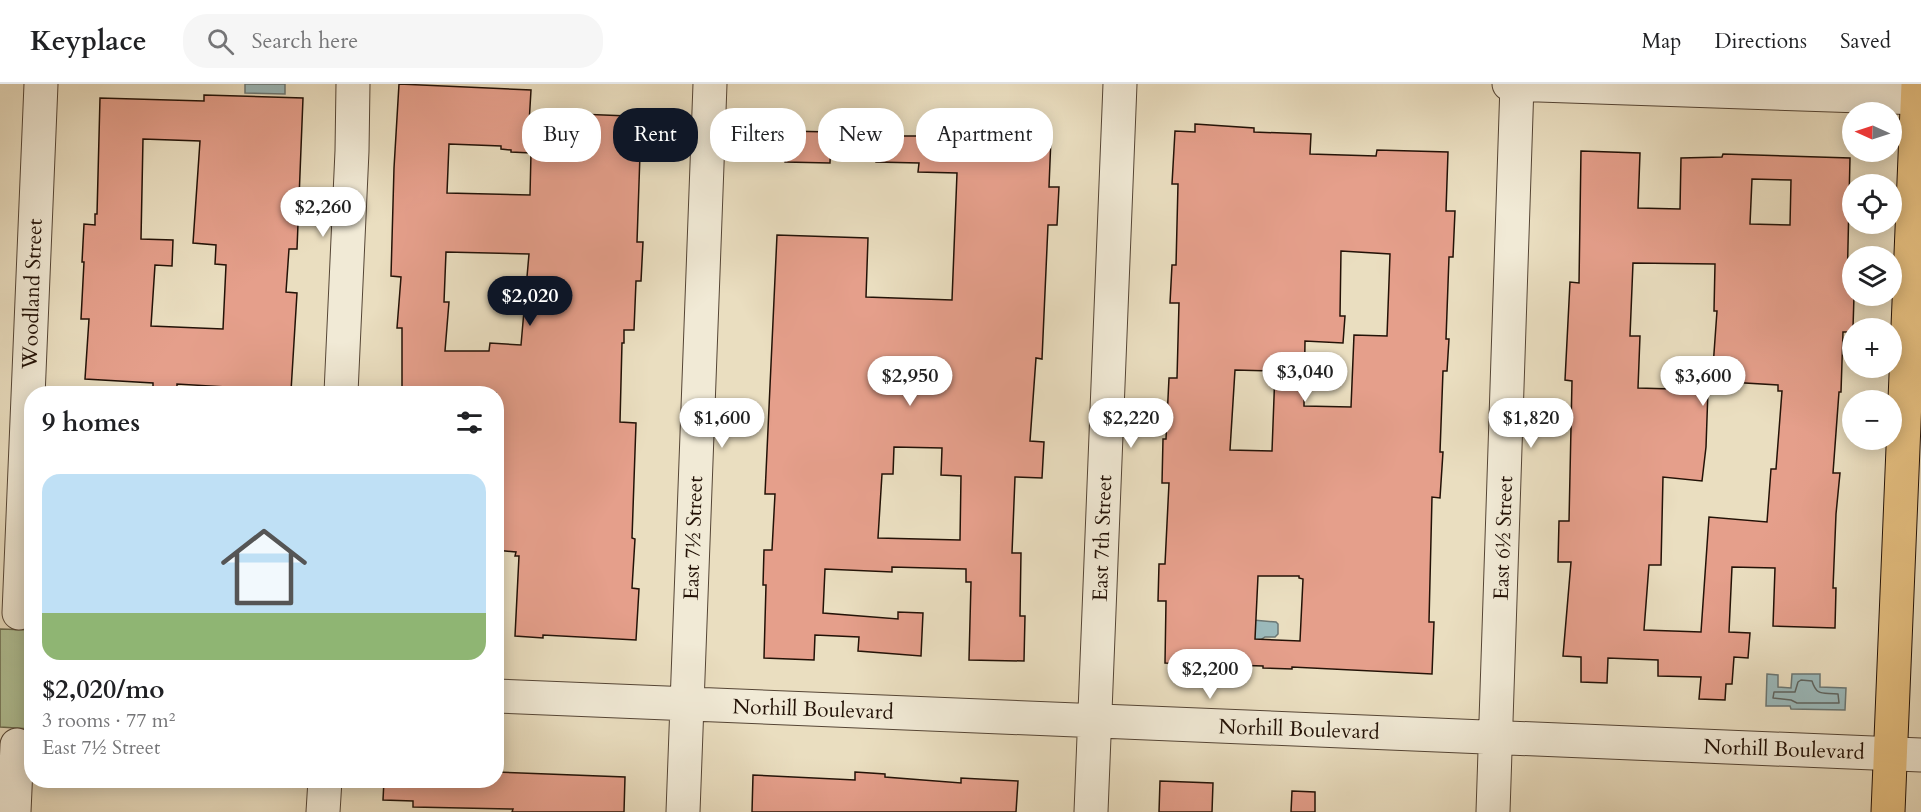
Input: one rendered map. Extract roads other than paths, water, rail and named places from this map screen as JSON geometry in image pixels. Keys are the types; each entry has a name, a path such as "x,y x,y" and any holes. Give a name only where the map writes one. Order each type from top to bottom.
{"main road":[{"path":"1888,812 1906,754 1911,94"}],"street":[{"name":"Woodland Street","path":"27,386 41,84"},
{"path":"341,386 353,84"},
{"name":"East 7½ Street","path":"682,812 710,84"},
{"name":"East 7th Street","path":"1091,812 1119,84"},
{"path":"1509,84 1911,94"},
{"name":"East 6½ Street","path":"1493,812 1517,84"},
{"name":"Woodland Street","path":"17,613 24,459"},
{"name":"Norhill Boulevard","path":"504,696 1906,754"},
{"path":"14,812 16,745"},
{"path":"323,812 324,788"}],"water":[{"path":"245,84 285,84 285,94 245,93"},
{"path":"1253,620 1278,624 1278,634 1275,637 1262,639 1261,654 1248,624"},
{"path":"1767,674 1778,675 1778,687 1791,688 1792,674 1820,674 1820,687 1846,688 1845,710 1766,706"}]}
